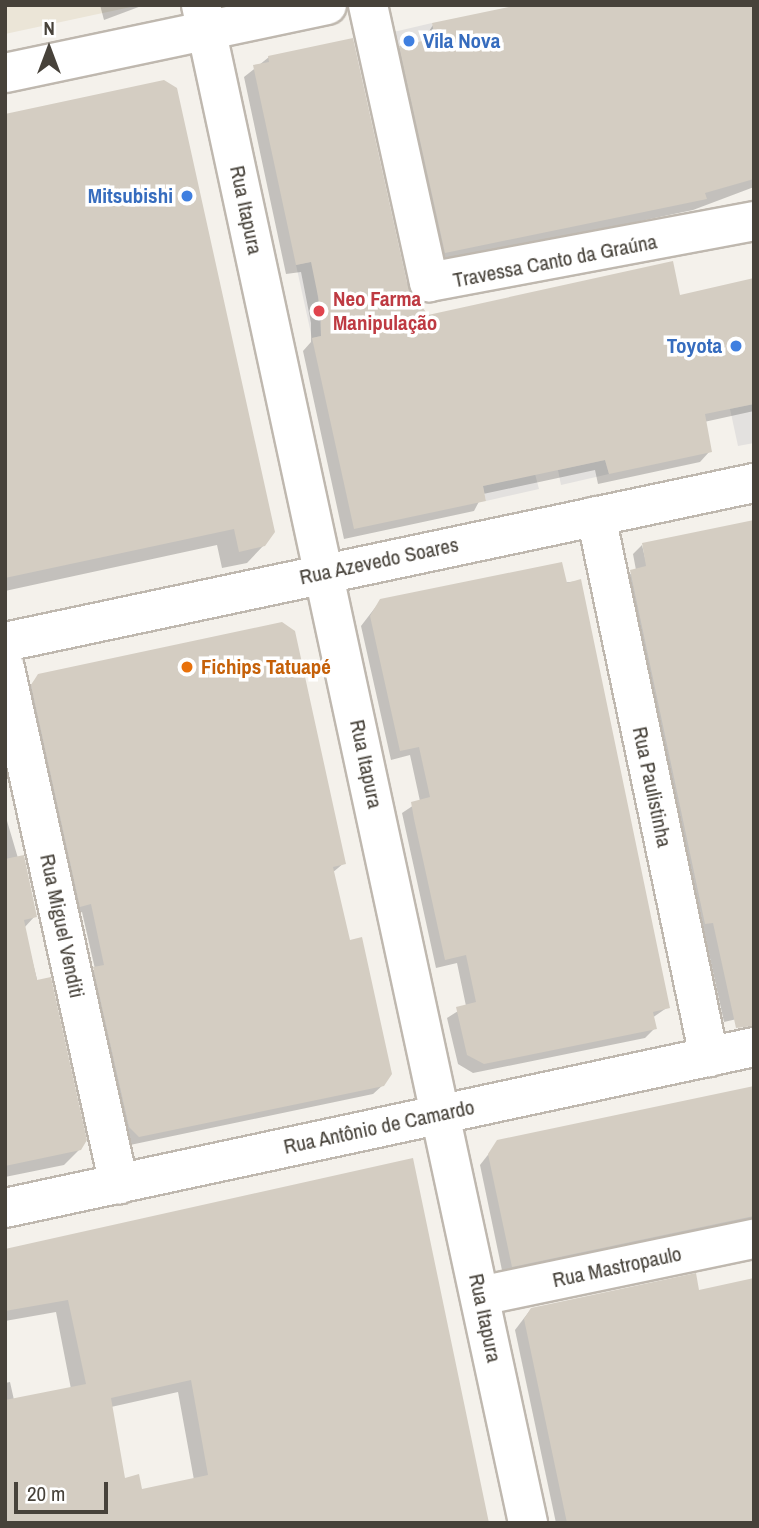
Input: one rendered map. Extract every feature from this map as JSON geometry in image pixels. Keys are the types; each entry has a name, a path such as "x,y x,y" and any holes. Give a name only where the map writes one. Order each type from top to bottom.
{"street":[{"path":"5,73 204,18 327,5"},
{"name":"Travessa Canto da Graúna","path":"368,5 429,282 754,221"},
{"name":"Rua Itapura","path":"204,18 528,1523"},
{"name":"Rua Azevedo Soares","path":"5,642 754,483"},
{"name":"Rua Paulistinha","path":"596,516 709,1057"},
{"name":"Rua Miguel Venditi","path":"5,668 119,1185"},
{"name":"Rua Antônio de Camardo","path":"5,1208 754,1047"},
{"name":"Rua Mastropaulo","path":"480,1296 754,1239"}],"shaded area":[{"path":"5,5 140,5 5,34"},
{"path":"432,23 435,38 389,48 385,34"},
{"path":"315,261 321,336 312,338 296,265"},
{"path":"754,404 754,443 738,446 730,409"},
{"path":"605,460 609,474 561,485 558,470"},
{"path":"535,474 539,489 486,501 483,486"}],"building":[{"path":"519,5 754,5 754,179 705,193 707,199 445,253 399,46 435,38 432,23"},
{"path":"353,38 408,287 428,315 673,261 680,295 754,278 754,404 705,414 712,452 609,474 605,460 483,486 486,501 354,529 312,338 321,336 321,311 311,262 296,265 253,65 269,62 268,56"},
{"path":"164,80 177,88 275,532 265,546 239,552 234,529 5,578 5,114"},
{"path":"754,520 754,1026 736,1028 713,923 705,924 630,570 646,566 642,543"},
{"path":"562,562 567,583 581,579 670,1008 653,1012 657,1029 484,1064 467,1055 456,1007 476,1002 466,955 445,960 414,819 411,802 430,797 419,747 400,751 370,616 380,599"},
{"path":"282,622 295,631 346,864 333,867 350,940 362,937 392,1074 384,1086 139,1137 129,1127 93,967 104,965 91,904 80,907 31,685 38,674"},
{"path":"24,855 37,917 24,920 37,980 51,977 87,1140 81,1150 5,1166 5,859"},
{"path":"754,1086 754,1216 512,1267 488,1154 497,1140"},
{"path":"413,1158 489,1523 5,1523 5,1400 86,1384 68,1300 5,1311 5,1249","holes":["191,1380 208,1475 142,1489 139,1474 125,1478 111,1398"]},
{"path":"696,1273 699,1290 754,1278 754,1523 567,1523 524,1319 531,1308"}],"place":[{"name":"Vila Nova","path":"409,41"},
{"name":"Mitsubishi","path":"187,196"},
{"name":"Neo Farma Manipulação","path":"319,311"},
{"name":"Toyota","path":"736,346"},
{"name":"Fichips Tatuapé","path":"187,667"}]}
